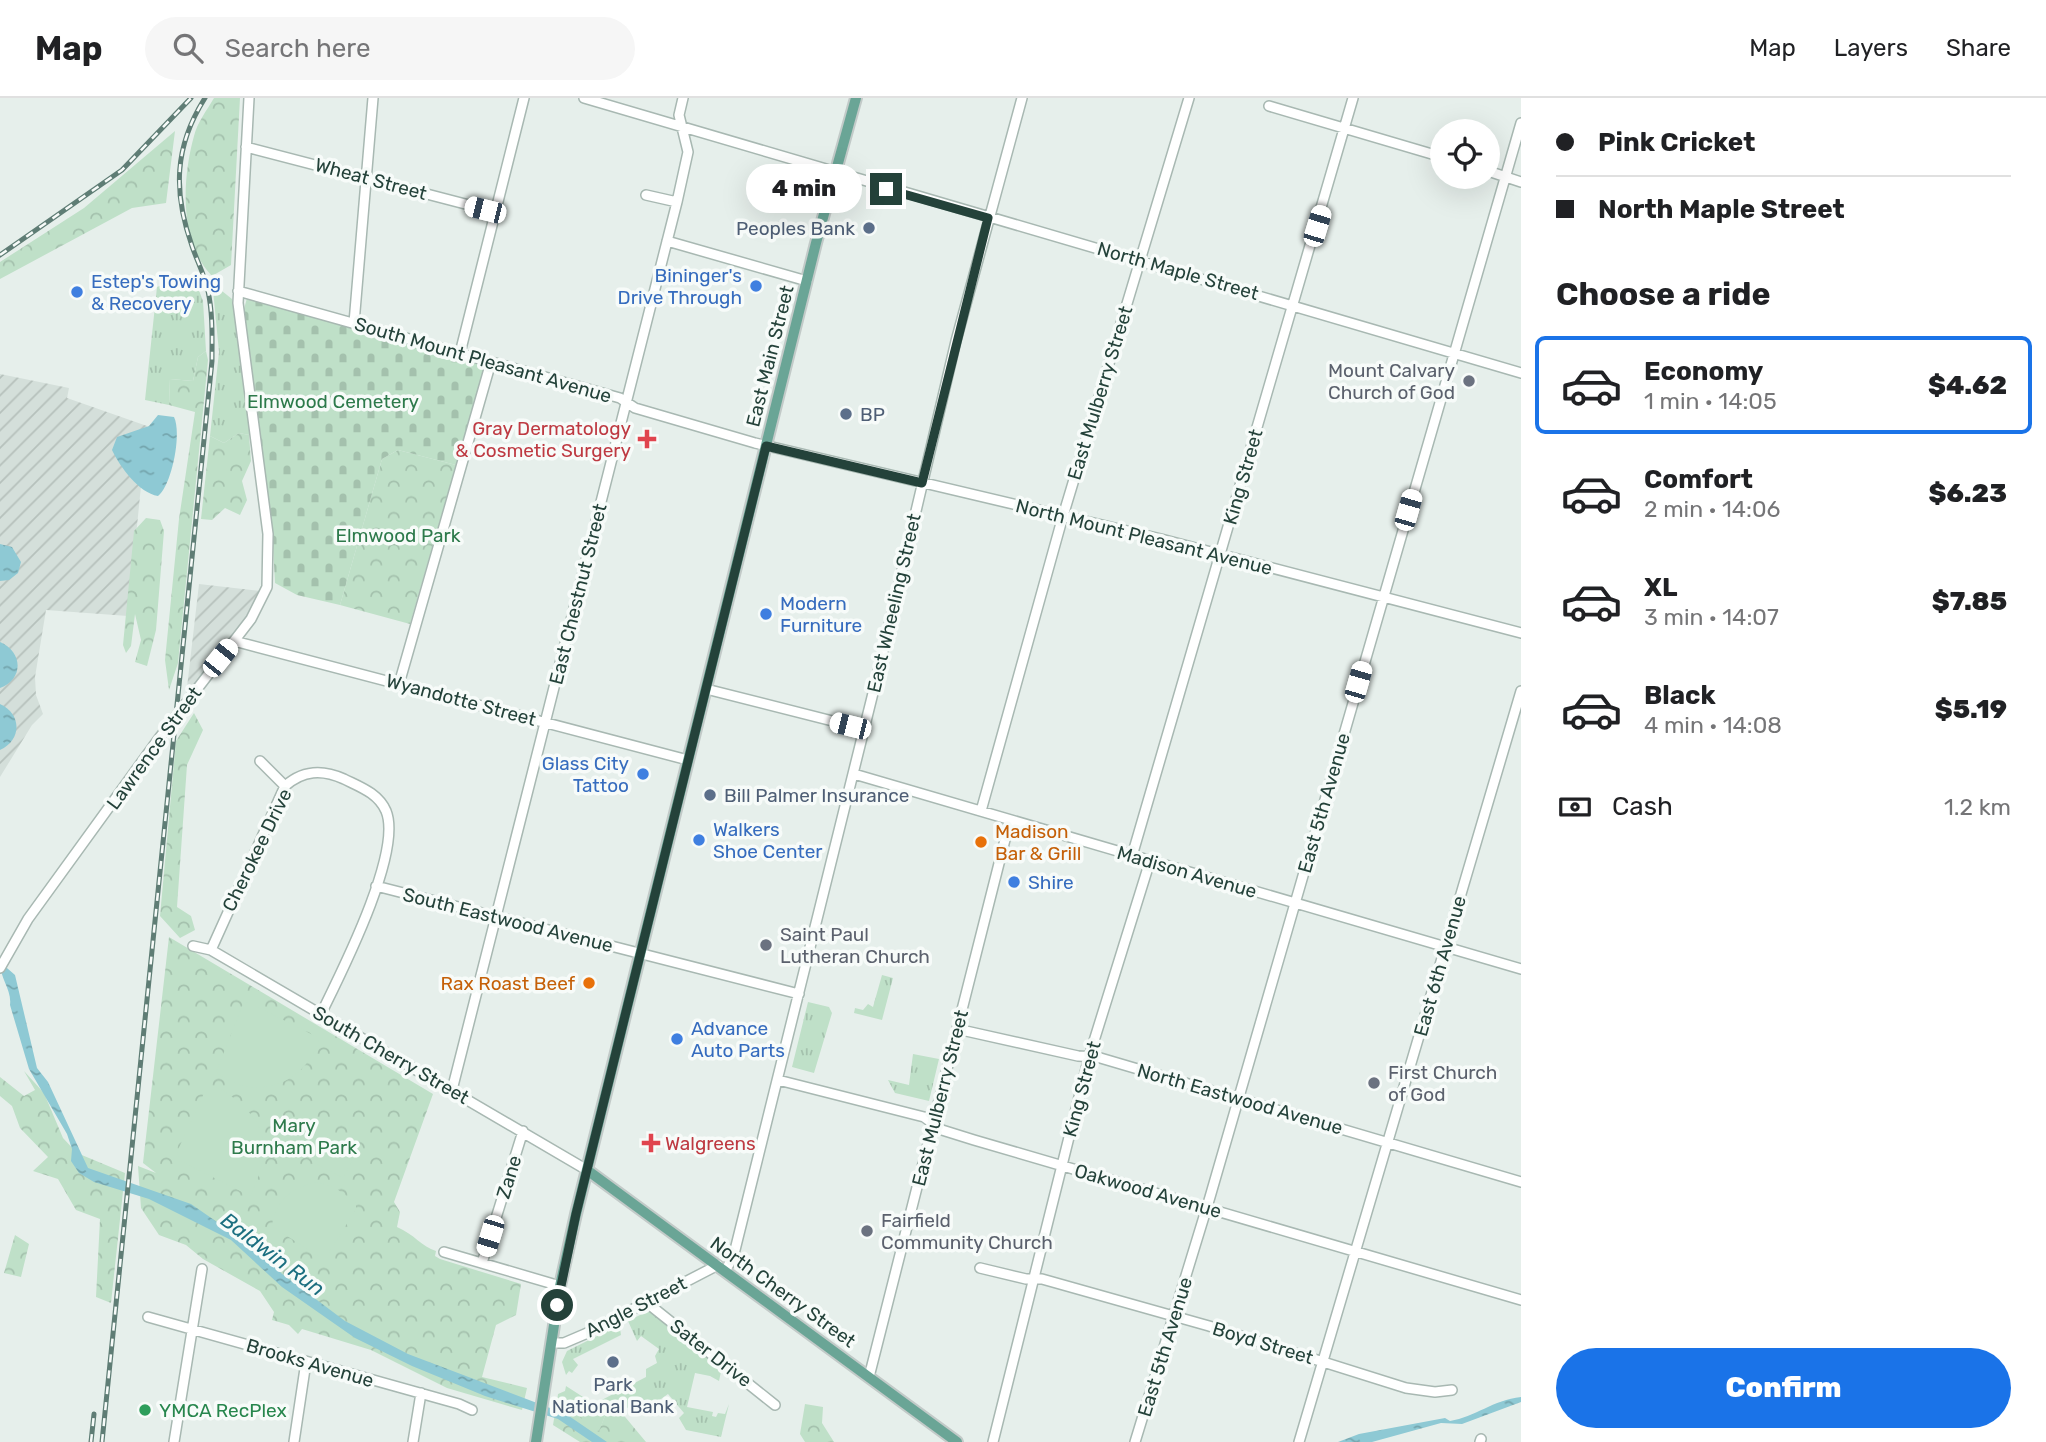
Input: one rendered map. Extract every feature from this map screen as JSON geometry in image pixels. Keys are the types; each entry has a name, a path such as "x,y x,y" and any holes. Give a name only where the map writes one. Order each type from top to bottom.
{"main road":[{"name":"East Main Street","path":"536,1442 560,1286 587,1170 834,173 856,98"},
{"name":"North Cherry Street","path":"587,1170 957,1442"}],"street":[{"name":"Lawrence Street","path":"0,968 48,890 234,640 265,592 270,557 238,291 249,98"},
{"path":"354,323 373,98"},
{"path":"460,353 524,98"},
{"name":"North Maple Street","path":"584,98 1521,373"},
{"name":"East Chestnut Street","path":"452,1090 677,202 688,152 679,115 683,98"},
{"name":"East Wheeling Street","path":"722,1268 734,1254 854,774 988,218 1022,98"},
{"name":"East Mulberry Street","path":"981,811 1063,516 1189,98"},
{"name":"King Street","path":"1132,856 1353,98"},
{"path":"1269,106 1430,154"},
{"name":"East 5th Avenue","path":"1135,1442 1207,1208 1521,123"},
{"name":"Wheat Street","path":"246,147 496,212"},
{"path":"1500,176 1521,182"},
{"path":"646,195 677,202"},
{"path":"667,241 807,281"},
{"name":"South Mount Pleasant Avenue","path":"238,291 620,398 627,404 766,446"},
{"path":"398,684 491,362"},
{"name":"North Mount Pleasant Avenue","path":"766,446 1383,595 1521,633"},
{"name":"Wyandotte Street","path":"234,640 688,760"},
{"path":"706,689 864,729"},
{"name":"East 6th Avenue","path":"1299,1441 1521,691"},
{"path":"260,761 285,786"},
{"name":"Cherokee Drive","path":"211,950 285,786 302,775 323,772 365,789 376,797 386,813 390,831 376,886 347,960 321,1014"},
{"name":"Madison Avenue","path":"854,774 1521,969"},
{"name":"East Mulberry Street","path":"869,1377 1010,820"},
{"name":"King Street","path":"993,1442 1089,1057 1150,861"},
{"name":"South Eastwood Avenue","path":"376,886 640,953"},
{"name":"South Cherry Street","path":"193,946 211,950 587,1170"},
{"path":"640,953 799,994"},
{"name":"North Eastwood Avenue","path":"957,1029 1089,1057 1521,1182"},
{"name":"Oakwood Avenue","path":"778,1080 924,1117 942,1130 1521,1300"},
{"name":"Zane","path":"482,1263 523,1131"},
{"path":"444,1252 560,1286"},
{"name":"Angle Street","path":"552,1343 564,1343 722,1268"},
{"name":"Boyd Street","path":"980,1268 1033,1280 1042,1279 1417,1390 1452,1390"},
{"path":"174,1442 202,1269"},
{"name":"Sater Drive","path":"646,1302 775,1405"},
{"name":"Brooks Avenue","path":"148,1317 421,1393 472,1410"},
{"path":"293,1442 306,1362"},
{"path":"413,1442 421,1393"}],"shaded area":[{"path":"0,374 69,388 67,398 147,426 128,616 46,610 35,677 36,695 43,714 32,725 0,777"},
{"path":"199,584 261,591 250,612 186,696"}],"green space":[{"path":"214,98 240,98 231,265 212,276 201,262 194,246 186,209 186,190 195,131"},
{"path":"175,131 166,203 132,208 0,279 0,262 84,208"},
{"path":"180,278 195,280 203,301 206,351 198,357 193,381 170,379 169,405 145,400 157,287"},
{"path":"213,290 222,291 232,299 250,422 249,435 239,433 224,443 210,436 219,352"},
{"name":"Elmwood Cemetery","path":"247,298 484,368 456,465 398,450 382,459 340,605 297,595 275,583 272,527 244,309"},
{"path":"206,351 208,360 178,663 169,690 165,660 179,519 195,412 169,405 170,379 193,381 198,357"},
{"path":"239,433 249,435 251,461 242,481 247,500 240,515 225,508 212,520 201,519 210,436 224,443"},
{"name":"Elmwood Park","path":"398,450 456,465 410,624 340,605 382,459"},
{"path":"146,518 160,520 164,531 156,630 147,666 135,662 141,640 135,614 131,646 126,653 123,645 134,531"},
{"path":"194,713 203,730 187,765 177,907 191,916 195,930 180,938 160,916 176,741"},
{"name":"Mary Burnham Park","path":"169,937 433,1094 394,1202 400,1212 397,1227 436,1251 435,1256 440,1259 521,1284 516,1315 496,1325 482,1377 527,1388 522,1410 447,1388 371,1350 302,1329 298,1334 289,1325 272,1320 274,1312 260,1291 203,1259 186,1245 159,1235 141,1208 138,1166 156,1173 143,1163"},
{"path":"882,975 893,978 882,1020 854,1013 855,1008 863,1010 868,1004 873,1007"},
{"path":"248,1002 319,1038 313,1054 291,1078 262,1087 246,1086 216,1072 243,1004"},
{"path":"808,1002 829,1007 832,1013 814,1073 792,1067"},
{"path":"913,1054 939,1059 929,1101 895,1093 888,1080 909,1085"},
{"path":"24,1071 44,1093 63,1138 77,1153 125,1173 111,1303 96,1297 100,1219 76,1210 58,1179 33,1171 48,1157 20,1128 12,1106 0,1096 0,1077 24,1096 35,1090"},
{"path":"217,1087 246,1109 256,1121 261,1134 262,1162 250,1196 179,1160 177,1152 205,1091"},
{"path":"324,1146 352,1161 343,1178 315,1163"},
{"path":"318,1182 337,1189 356,1203 356,1209 328,1254 319,1257 272,1226 277,1209 287,1196 301,1187"},
{"path":"15,1235 29,1244 21,1277 4,1273"},
{"path":"652,1309 722,1367 719,1381 695,1373 687,1407 713,1412 712,1416 716,1417 718,1413 725,1414 729,1404 721,1437 686,1430 679,1418 684,1413 668,1394 647,1409 639,1400 621,1412 606,1413 599,1432 557,1402 558,1394 565,1391 566,1386 594,1404 646,1377 646,1369 657,1363 655,1356 659,1349 641,1336 637,1341 628,1321"},
{"path":"615,1327 620,1328 621,1335 573,1359 578,1365 572,1373 569,1371 566,1375 562,1362 567,1351"},
{"path":"557,1401 599,1431 606,1413 621,1412 646,1442 580,1442 553,1425"},
{"path":"805,1404 823,1407 822,1423 834,1442 805,1442 800,1434"}],"water":[{"path":"158,415 174,417 177,435 168,481 158,496 137,485 112,450 117,437 149,426"},
{"path":"0,544 12,547 21,562 18,573 9,580 0,581"},
{"path":"0,642 13,652 18,665 13,678 0,688"},
{"path":"0,704 12,714 16,727 12,740 0,750"},
{"path":"0,962 15,975 37,1068 48,1082 88,1168 191,1204 269,1258 281,1273 345,1321 408,1354 566,1414 607,1442 592,1442 558,1419 485,1396 412,1366 355,1338 282,1287 231,1240 149,1199 94,1182 79,1173 71,1161 72,1149 67,1134 29,1069"},
{"path":"1521,1397 1521,1402 1462,1424 1441,1423 1372,1442 1338,1442 1359,1434 1445,1418 1450,1421 1459,1419 1502,1401"}],"railway":[{"path":"0,255 122,170 191,98"},
{"path":"102,1442 212,361 208,291 186,226 180,188 182,152 187,134 205,98"},
{"path":"91,1442 94,1414"}],"place":[{"name":"Peoples Bank","path":"869,228"},
{"name":"Bininger's Drive Through","path":"756,286"},
{"name":"Estep's Towing & Recovery","path":"77,292"},
{"name":"Mount Calvary Church of God","path":"1469,381"},
{"name":"BP","path":"846,414"},
{"name":"Gray Dermatology & Cosmetic Surgery","path":"647,439"},
{"name":"Modern Furniture","path":"766,614"},
{"name":"Glass City Tattoo","path":"643,774"},
{"name":"Bill Palmer Insurance","path":"710,795"},
{"name":"Walkers Shoe Center","path":"699,840"},
{"name":"Madison Bar & Grill","path":"981,842"},
{"name":"Shire","path":"1014,882"},
{"name":"Saint Paul Lutheran Church","path":"766,945"},
{"name":"Rax Roast Beef","path":"589,983"},
{"name":"Advance Auto Parts","path":"677,1039"},
{"name":"First Church of God","path":"1374,1083"},
{"name":"Walgreens","path":"651,1143"},
{"name":"Fairfield Community Church","path":"867,1231"},
{"name":"Park National Bank","path":"613,1362"},
{"name":"YMCA RecPlex","path":"145,1410"}],"route":[{"path":"557,1305 576,1214 766,446 922,483 988,218 886,189"}],"water label":[{"name":"Baldwin Run","path":"273,1254"}]}
